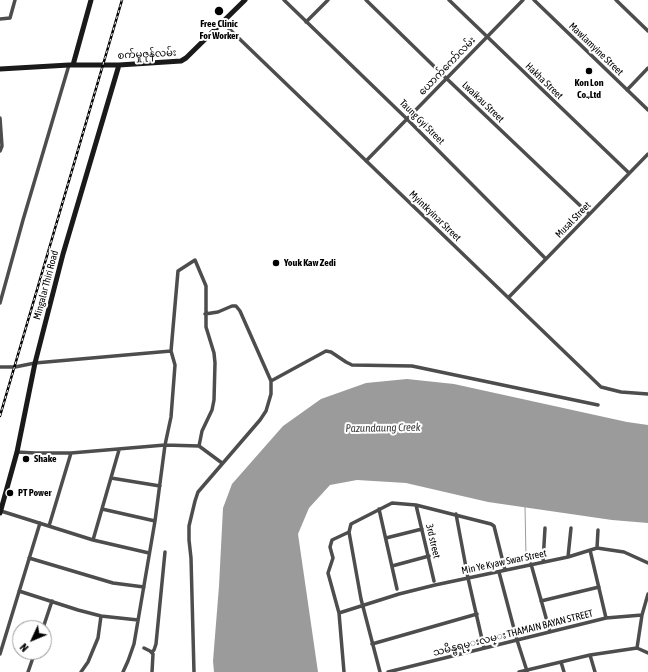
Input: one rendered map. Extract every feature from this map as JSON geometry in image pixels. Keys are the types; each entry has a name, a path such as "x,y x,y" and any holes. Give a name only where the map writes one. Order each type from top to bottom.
{"street":[{"path":"0,19 10,18 15,0"},
{"path":"0,303 23,220 91,0"},
{"name":"စက်မှုဇုန်လမ်း","path":"0,69 71,65 118,65 181,61 223,23 245,0"},
{"name":"Taung Gyi Street","path":"284,0 408,119 546,259"},
{"path":"306,22 328,0"},
{"name":"Lwaikau Street","path":"366,0 590,214"},
{"name":"Hakha Street","path":"449,0 629,173"},
{"name":"ယောက်ကော်လမ်း","path":"366,161 523,0"},
{"name":"Mawlamyine Street","path":"534,0 648,110"},
{"path":"616,0 648,31"},
{"name":"Myintkyinar Street","path":"223,23 601,387 621,392 648,394"},
{"name":"Mingalar Thiri Road","path":"0,512 17,452 35,363 63,254 118,65"},
{"path":"627,90 648,68"},
{"path":"0,118 0,151"},
{"name":"Musal Street","path":"509,297 648,154"},
{"path":"123,672 134,644 171,416 175,365 171,351 178,270 195,260 206,286 206,327 214,353 214,400 212,410 202,431 199,446"},
{"path":"194,672 191,558 188,540 194,501 198,492 266,411 270,401 271,382 240,311 236,306 232,306 218,312 205,314"},
{"path":"0,367 15,367 35,363 171,351"},
{"path":"271,382 326,352 331,352 352,365 412,366 598,405"},
{"path":"17,452 71,453 166,445 199,446 222,463"},
{"path":"93,540 119,450"},
{"path":"49,526 71,453"},
{"path":"111,478 160,486"},
{"path":"380,672 363,605 349,532 351,524 392,503 416,505 493,524 505,570"},
{"name":"3rd street","path":"416,505 434,581"},
{"path":"102,508 155,521"},
{"path":"379,509 397,589"},
{"path":"0,512 93,540 149,553"},
{"path":"456,514 468,578 484,648"},
{"path":"0,654 40,523"},
{"path":"542,562 545,528"},
{"path":"568,557 570,528"},
{"path":"386,538 422,529"},
{"path":"597,548 598,530"},
{"path":"344,672 339,613 328,574 333,558 330,547 333,539 349,532"},
{"name":"Min Ye Kyaw Swar Street","path":"339,613 399,594 568,557 597,548 624,552 648,563"},
{"path":"590,550 606,618"},
{"path":"152,672 152,652 156,644 165,552"},
{"path":"392,566 429,556"},
{"path":"29,558 114,583 144,587"},
{"path":"531,564 550,632"},
{"path":"500,572 517,640 527,671"},
{"path":"541,601 599,588"},
{"path":"19,591 101,616 138,620"},
{"path":"638,648 642,615 648,594"},
{"path":"46,620 52,601"},
{"path":"372,644 477,614"},
{"name":"သမိန္ဗရမ္းလမ္း THAMAIN BAYAN STREET","path":"388,672 606,618 642,615"},
{"path":"81,672 88,662 98,638 101,616"},
{"path":"144,648 152,652"},
{"path":"520,672 590,655 638,648 648,653"},
{"path":"590,655 595,672"},
{"path":"28,672 32,660"},
{"path":"561,662 564,672"}],"water":[{"name":"Pazundaung Creek","path":"407,379 454,384 627,422 648,425 648,523 612,520 488,502 406,483 357,480 330,485 309,508 298,534 318,672 214,672 213,661 223,508 232,484 283,426 321,399 366,383"}],"waterway":[{"path":"525,507 526,556"}],"railway":[{"path":"0,416 122,0"}],"place":[{"name":"Free Clinic For Worker","path":"219,11"},
{"name":"Kon Lon Co.,Ltd","path":"589,71"},
{"name":"Youk Kaw Zedi","path":"276,263"},
{"name":"Shake","path":"26,459"},
{"name":"PT Power","path":"10,493"}]}
